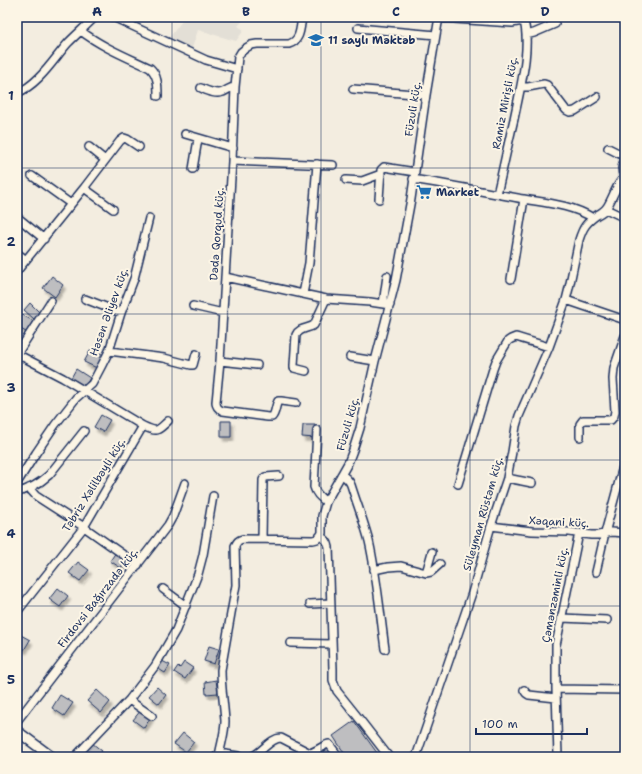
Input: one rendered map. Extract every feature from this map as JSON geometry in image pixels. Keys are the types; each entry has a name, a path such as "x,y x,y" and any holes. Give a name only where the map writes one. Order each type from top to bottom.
{"street":[{"path":"17,93 27,88 41,76 68,43 96,17"},
{"path":"113,17 206,60 237,69"},
{"name":"Dədə Qorqud küç.","path":"296,403 278,401 276,404 275,415 272,417 223,411 219,410 216,406 238,57 246,48 257,44 289,44 296,40 302,17"},
{"path":"439,18 512,23 533,17"},
{"name":"Füzuli küç.","path":"320,536 322,533 322,516 326,502 342,474 353,450 360,428 386,304 402,249 439,18"},
{"name":"Ramiz Mirişli küç.","path":"497,194 521,87 526,49 526,35 523,19"},
{"path":"526,35 555,24"},
{"path":"358,28 436,35"},
{"path":"81,31 92,40 103,46 150,68 156,77 158,96"},
{"path":"521,87 544,84 547,85 566,110 570,112 575,111 597,98"},
{"path":"201,88 217,93 231,87 235,87"},
{"path":"353,89 426,95"},
{"path":"185,134 233,148"},
{"path":"17,271 44,239 120,141 124,138 139,147"},
{"path":"193,169 198,139"},
{"path":"89,147 105,160"},
{"path":"608,148 625,156 622,168 624,178"},
{"path":"232,161 333,165"},
{"path":"303,294 309,263 317,164"},
{"path":"379,199 381,174 384,167 497,194 573,208 586,213 593,218"},
{"path":"346,180 362,181 381,174"},
{"path":"32,176 71,204"},
{"name":"Süleyman Rüstəm küç.","path":"416,757 472,593 491,526 507,478 519,416 549,346 566,300 581,232 586,223 606,209 619,182 624,178"},
{"path":"84,188 113,209"},
{"path":"511,279 524,199"},
{"path":"606,209 625,218"},
{"path":"17,217 44,239"},
{"name":"Həsən Əliyev küç.","path":"17,483 51,431 76,398 92,384 102,366 134,279 149,218"},
{"path":"17,253 26,260"},
{"path":"225,277 326,299 386,304 387,276"},
{"path":"84,299 121,313"},
{"path":"306,371 294,368 296,335 301,329 314,325 326,299"},
{"path":"566,300 625,320"},
{"path":"51,301 17,354 64,378 143,426 155,431 168,420"},
{"path":"193,306 223,313"},
{"path":"580,437 580,424 583,420 611,420 614,416 614,368 625,336"},
{"path":"458,484 493,369 508,341 516,337 549,346"},
{"path":"108,351 164,358 191,365 194,365 196,354"},
{"path":"350,357 375,361"},
{"path":"220,361 257,365"},
{"name":"Təbriz Xəlilbəyli küç.","path":"17,612 84,527 143,426"},
{"path":"317,430 314,487 318,496 326,502"},
{"path":"17,492 29,488 48,475 84,431"},
{"path":"596,572 625,459"},
{"path":"342,474 349,480 362,516 374,570 385,649"},
{"path":"262,539 263,480 265,477 279,476"},
{"path":"507,478 532,483"},
{"name":"Firdovsi Bağırzadə küç.","path":"17,721 168,525 173,516 185,483"},
{"path":"29,488 36,496 84,527 138,565"},
{"path":"75,757 128,700 155,666 176,630 203,556 213,496"},
{"name":"Xəqani küç.","path":"491,526 532,532 559,531 591,535 611,532 625,533"},
{"name":"Çəmənzəminli küç.","path":"558,757 556,645 579,533"},
{"path":"238,757 225,755 218,756 225,733 221,670 236,585 235,546 239,540 243,539 307,540 317,539 320,536 326,539 329,547 333,680 337,691 389,757"},
{"path":"426,573 432,552"},
{"path":"374,570 401,566 426,573 431,572 440,564"},
{"path":"163,589 186,606"},
{"path":"310,604 330,603"},
{"path":"562,618 607,620"},
{"path":"290,643 332,644"},
{"path":"556,689 625,690"},
{"path":"524,690 529,695 556,698"},
{"path":"128,700 152,716"},
{"path":"17,731 52,757"},
{"path":"251,757 264,749 272,740 276,738 281,738 310,753 318,750 326,744 330,744 340,757"}],"shaded area":[{"path":"185,17 246,17 238,26 244,30 236,41 198,30 192,48 169,38"}],"building":[{"path":"52,276 63,285 55,297 43,288"},
{"path":"30,303 40,313 34,319 24,310"},
{"path":"21,314 33,321 26,332 17,327 17,320"},
{"path":"91,349 104,355 97,368 84,362"},
{"path":"76,369 90,378 85,386 71,378"},
{"path":"101,415 110,420 103,432 94,427"},
{"path":"221,421 231,421 231,437 221,437"},
{"path":"303,425 315,425 315,438 302,437"},
{"path":"116,552 126,558 121,568 110,561"},
{"path":"78,562 89,570 80,581 69,573"},
{"path":"58,588 68,596 60,607 49,599"},
{"path":"19,634 30,640 24,650 17,646 17,637"},
{"path":"209,646 219,649 214,664 204,661"},
{"path":"162,661 170,665 165,673 157,668"},
{"path":"184,662 193,668 185,679 174,672 178,666 180,668"},
{"path":"216,680 218,693 206,694 205,682"},
{"path":"157,687 166,695 159,704 149,696"},
{"path":"97,690 110,702 101,713 87,701"},
{"path":"60,695 73,703 64,716 52,708"},
{"path":"141,710 151,717 144,728 133,720"},
{"path":"354,721 380,757 347,757 333,736"},
{"path":"183,733 194,742 186,752 174,744"},
{"path":"92,743 102,751 98,757 91,757 85,752"},
{"path":"329,748 336,757 323,757 321,754"},
{"path":"103,753 109,757 100,757"}],"place":[{"name":"11 saylı Məktəb","path":"316,40"},
{"name":"Market","path":"424,192"}]}
